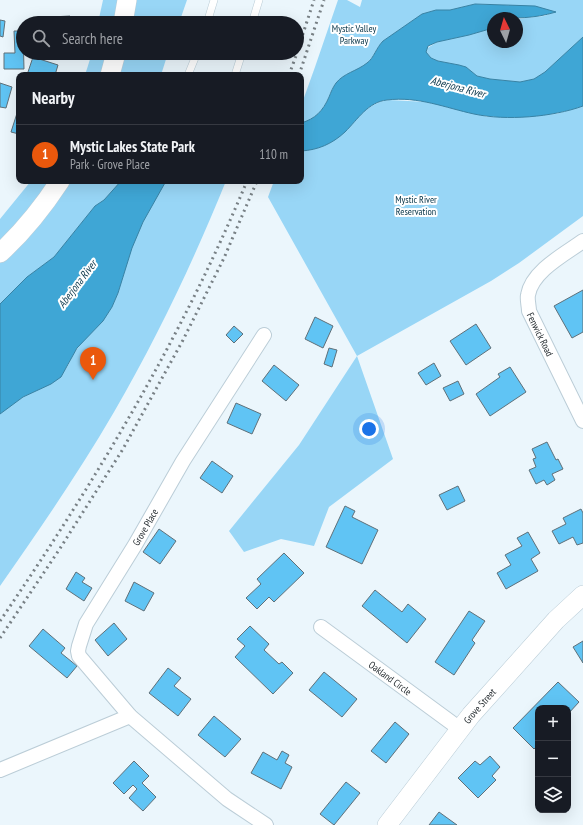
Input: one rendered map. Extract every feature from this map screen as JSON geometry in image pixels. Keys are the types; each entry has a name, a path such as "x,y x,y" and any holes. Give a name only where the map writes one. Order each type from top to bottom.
{"street":[{"path":"124,16 127,0"},
{"path":"111,72 114,60"},
{"path":"0,253 23,230 50,197 58,184"},
{"name":"Fenwick Road","path":"583,241 552,262 534,279 528,295 529,311 583,421"},
{"name":"Grove Place","path":"264,335 183,461 135,545 86,624 80,639 78,651 79,656 130,716 227,799 266,825"},
{"name":"Grove Street","path":"387,825 476,709 556,620 583,596"},
{"name":"Oakland Circle","path":"321,627 460,729"},
{"path":"0,770 130,716"}],"lane":[{"path":"209,16 214,0"},
{"path":"254,16 259,0"},
{"path":"192,72 195,60"},
{"path":"236,72 240,60"}],"green space":[{"path":"103,0 187,0 181,16 100,16"},
{"name":"Mystic Valley Parkway","path":"338,0 347,0 360,7 362,0 583,0 583,37 545,72 534,79 520,82 477,76 466,67 438,61 431,58 426,52 426,49 437,42 487,30 487,48 523,48 523,18 544,16 555,12 523,6 475,4 450,10 436,10 422,14 383,41 367,63 339,80 316,116 304,122 304,98"},
{"path":"90,60 166,60 162,72 86,72"},
{"name":"Mystic River Reservation","path":"389,100 427,102 488,117 556,114 583,106 583,216 519,263 491,281 357,356 268,197 273,184 304,184 304,150 319,148 330,143 340,136 364,111 381,102"},
{"path":"29,184 118,184 104,200 95,206 54,257 27,277 0,304 0,219"},
{"path":"164,184 225,184 174,298 130,384 73,478 0,586 0,414 8,407 42,388 58,377 67,368 77,349 108,313 118,293 129,256 147,214"},
{"path":"357,356 393,459 329,507 314,546 281,539 244,552 229,531 299,445"}],"water":[{"name":"Aberjona River","path":"475,4 535,6 556,12 523,18 523,12 487,12 487,30 437,42 428,46 426,52 431,58 438,61 466,67 477,76 520,82 534,79 545,72 583,37 583,106 558,113 529,117 500,117 474,114 421,101 398,99 380,101 369,108 335,140 319,148 304,150 304,122 318,114 327,102 336,83 369,61 383,41 422,14 436,10 450,10"},
{"name":"Aberjona River","path":"118,184 164,184 143,222 132,248 118,293 112,307 103,321 77,348 61,377 51,384 23,397 0,414 0,304 27,277 54,257 95,206 104,200"}],"building":[{"path":"0,20 5,21 3,37 0,36"},
{"path":"14,31 16,31 16,60 24,60 24,69 4,69 4,53 15,53"},
{"path":"32,60 42,60 58,65 56,72 28,72"},
{"path":"0,83 12,87 6,108 0,107"},
{"path":"16,116 16,133 11,132"},
{"path":"583,290 583,332 572,338 554,306"},
{"path":"315,317 333,326 323,348 305,339"},
{"path":"476,324 491,348 466,365 450,341"},
{"path":"234,326 243,334 234,343 226,335"},
{"path":"329,348 337,350 332,367 324,364"},
{"path":"434,363 441,376 426,385 418,373"},
{"path":"274,365 299,385 286,401 262,381"},
{"path":"510,367 526,392 490,416 476,394 500,377 498,374"},
{"path":"458,381 464,394 450,401 443,388"},
{"path":"236,403 261,414 252,434 227,423"},
{"path":"547,442 556,460 558,459 563,469 552,474 555,480 547,485 544,480 536,484 529,470 536,467 533,459 536,458 532,449"},
{"path":"212,461 233,476 222,493 200,478"},
{"path":"458,486 465,501 447,510 439,495"},
{"path":"345,506 355,511 352,517 378,530 362,564 326,547"},
{"path":"581,509 583,513 583,543 577,545 573,537 559,544 552,531 566,524 563,518"},
{"path":"159,529 176,541 160,564 143,552"},
{"path":"528,532 540,553 531,559 538,571 506,589 497,573 511,565 505,555 522,546 517,538"},
{"path":"284,553 304,573 274,602 269,597 257,609 246,598 261,584 257,579"},
{"path":"76,572 85,578 82,582 92,588 84,601 66,589"},
{"path":"134,582 154,593 144,611 125,601"},
{"path":"375,590 402,612 408,604 426,619 407,643 362,606"},
{"path":"469,611 485,621 472,640 475,643 454,675 435,662"},
{"path":"114,623 127,639 108,656 95,640"},
{"path":"250,626 269,644 264,650 279,664 282,662 293,673 273,694 235,657 245,646 237,639"},
{"path":"43,629 65,648 61,653 77,666 67,678 29,646"},
{"path":"583,641 583,663 573,647"},
{"path":"168,668 181,678 174,686 191,699 178,716 149,693"},
{"path":"324,672 357,699 342,717 309,690"},
{"path":"558,682 579,702 571,711 571,705 536,705"},
{"path":"535,706 535,748 534,749 513,728"},
{"path":"214,716 241,739 225,757 198,735"},
{"path":"395,722 409,734 386,763 371,751"},
{"path":"282,751 289,755 285,763 292,767 281,789 251,773 263,752 277,760"},
{"path":"490,756 500,767 492,776 496,780 478,798 458,778 475,761 480,765"},
{"path":"134,761 149,776 142,783 156,797 143,811 129,798 137,789 133,785 124,794 113,783"},
{"path":"346,782 360,793 334,825 320,814"},
{"path":"439,812 457,825 429,825"}],"railway":[{"path":"304,31 314,0"},
{"path":"304,60 324,0"},
{"path":"290,72 294,60"},
{"path":"300,72 304,60"},
{"path":"0,621 70,516 135,407 194,296 222,239 246,184"},
{"path":"0,638 59,550 123,449 183,340 224,258 256,184"}],"place":[{"name":"Mystic Lakes State Park","path":"93,380"}]}
